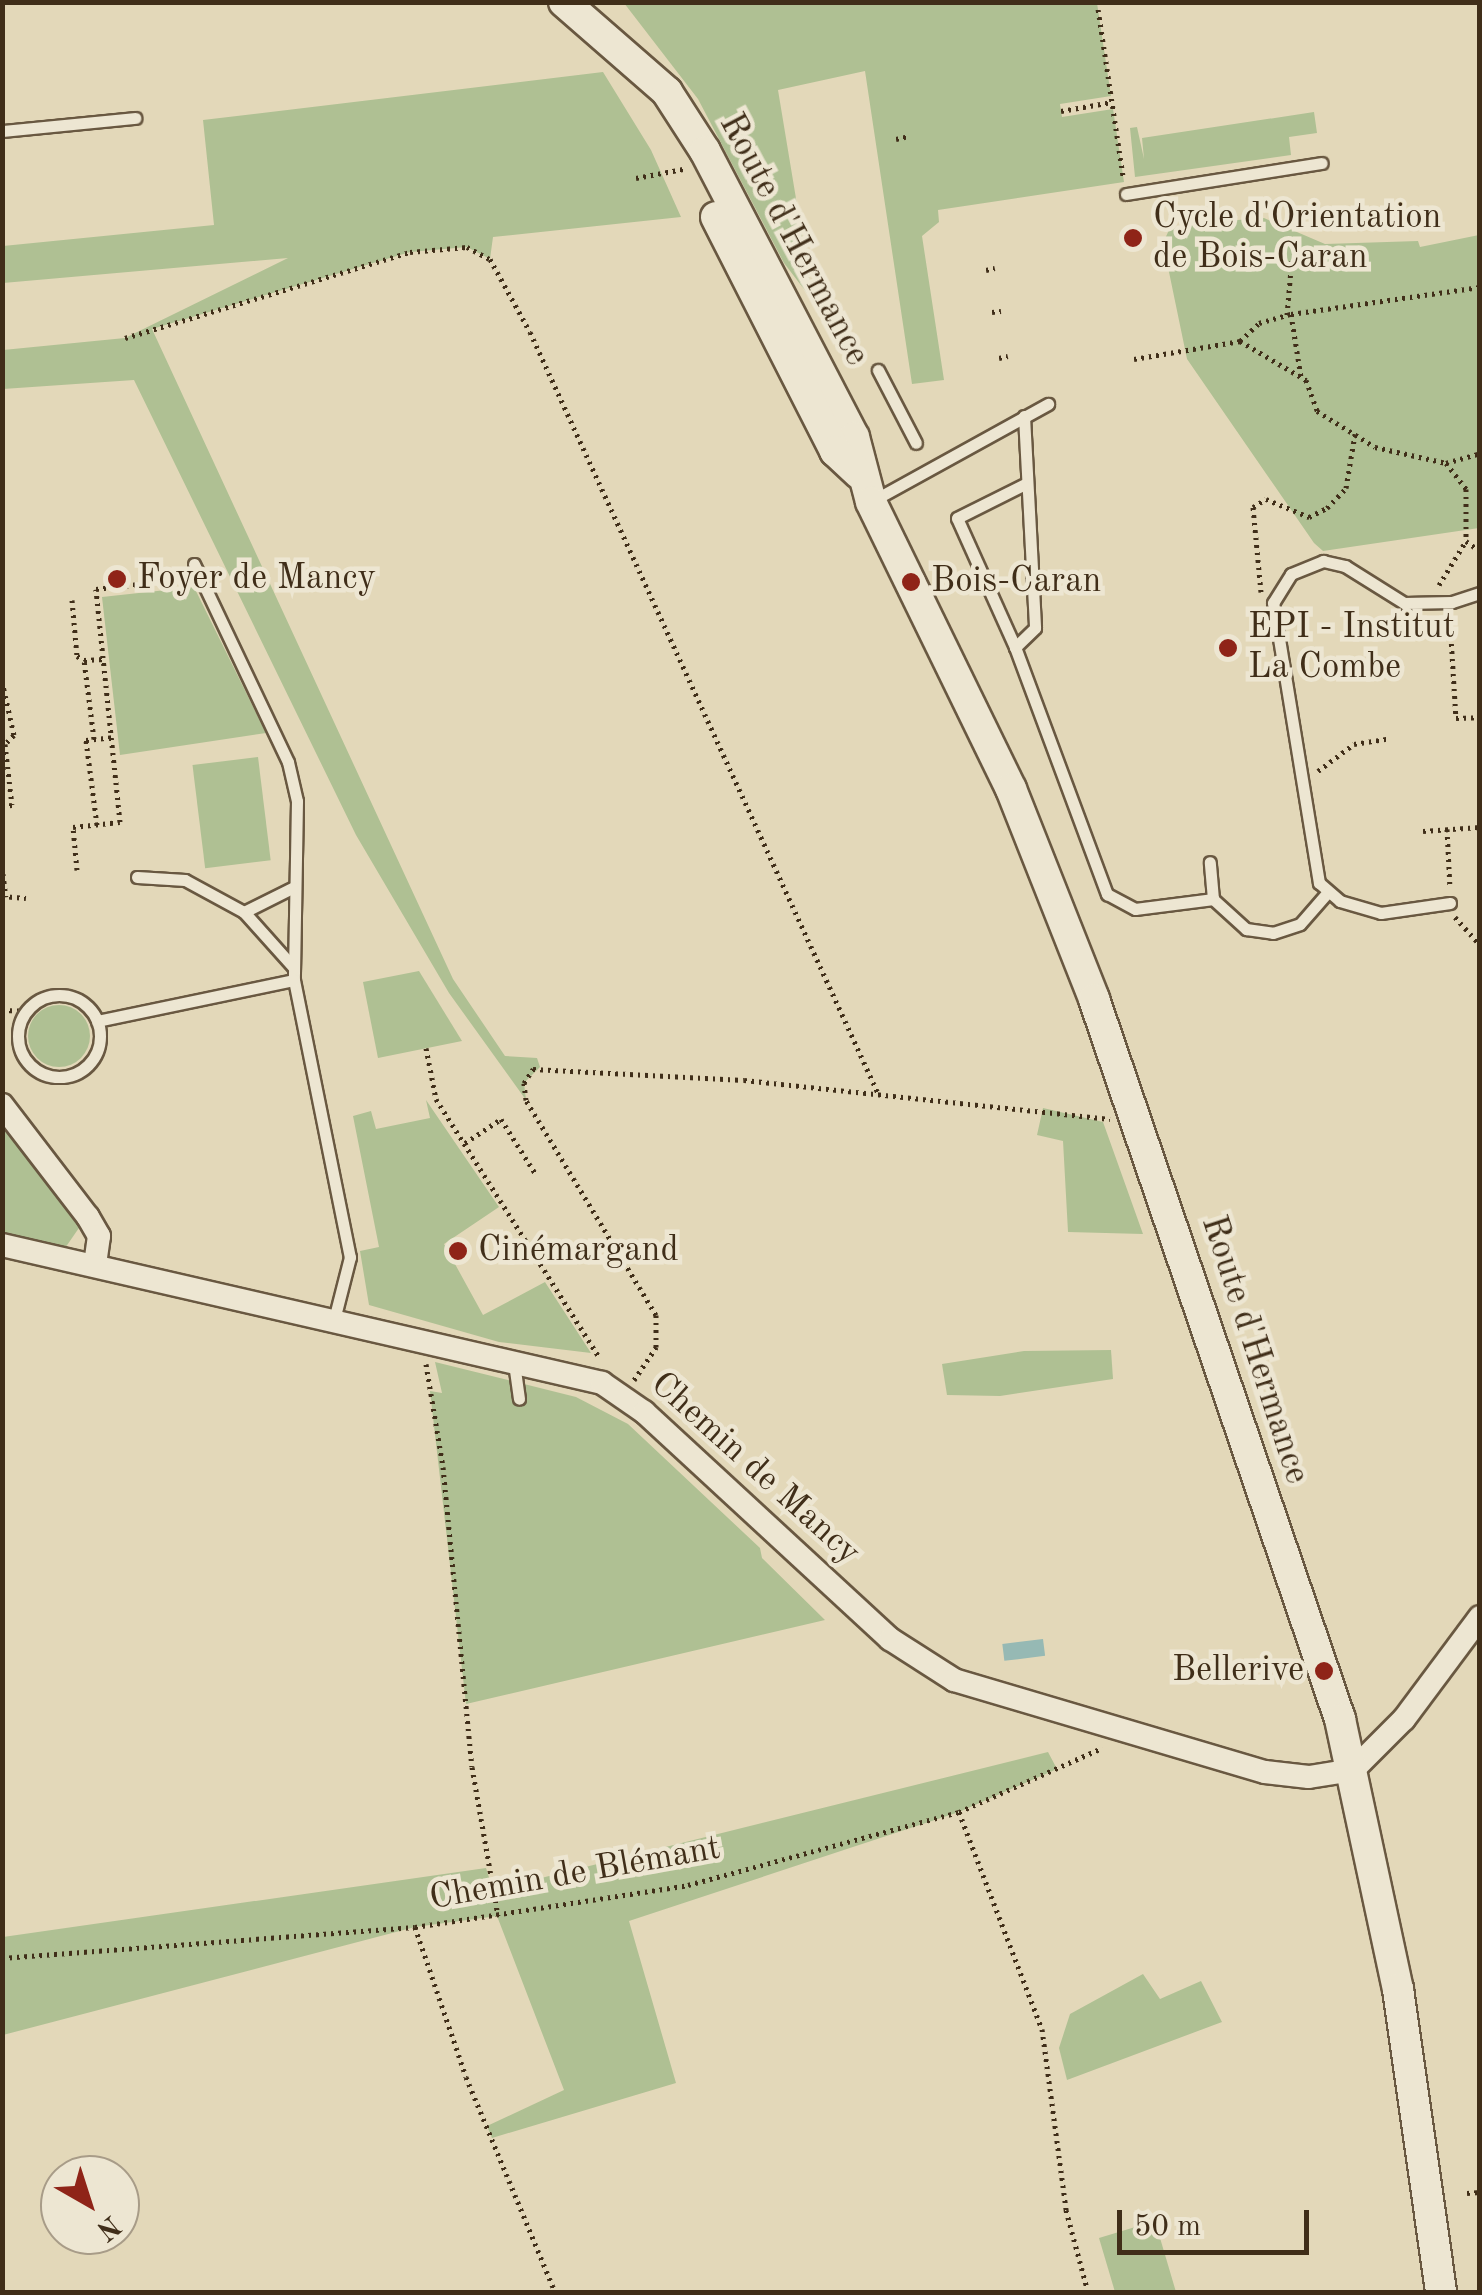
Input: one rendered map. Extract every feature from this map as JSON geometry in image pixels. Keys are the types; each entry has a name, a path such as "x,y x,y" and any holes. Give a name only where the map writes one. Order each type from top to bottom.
{"main road":[{"name":"Route d'Hermance","path":"564,2 667,92 705,152 854,437 859,473 871,502 1011,789 1094,999 1353,1770 1398,1989 1441,2292"},
{"name":"Route d'Hermance","path":"631,61 691,168 834,451 859,473"}],"street":[{"path":"2,1104 100,1236 96,1264"},
{"name":"Chemin de Mancy","path":"2,1246 96,1264 602,1384 644,1412 890,1639 954,1680 1265,1772 1309,1777 1353,1770"},
{"path":"1353,1770 1404,1719 1480,1617"}],"lane":[{"path":"2,130 135,118"},
{"path":"1126,194 1322,163"},
{"path":"878,370 916,443"},
{"path":"871,502 1048,404"},
{"path":"1016,647 1034,628 1024,416"},
{"path":"1028,483 957,518 1016,647 1107,894 1134,908 1214,900"},
{"path":"1450,903 1380,913 1326,893 1312,861 1273,603 1299,568 1330,561 1390,598 1449,603 1480,593"},
{"path":"194,564 288,762 300,814 292,888 294,974 348,1234 350,1269 334,1320"},
{"path":"1210,862 1214,900 1246,929 1273,933 1300,924 1326,893"},
{"path":"136,877 185,880 244,912 294,974"},
{"path":"244,912 292,888"},
{"path":"97,1020 294,974"},
{"path":"66,995 86,1005 97,1020 99,1045 88,1065 55,1077 33,1068 20,1051 18,1028 26,1011 42,998 66,995"},
{"path":"514,1363 519,1399"}],"path":[{"path":"1097,2 1126,194"},
{"path":"1061,112 1112,102"},
{"path":"896,139 909,136"},
{"path":"636,178 691,168"},
{"path":"125,338 410,252 467,248 490,259 530,332 878,1093"},
{"path":"1292,258 1289,315 1301,378 1317,411 1375,447 1446,463 1480,453"},
{"path":"986,270 995,268"},
{"path":"1134,360 1240,342 1259,322 1289,315 1480,287"},
{"path":"992,312 1001,310"},
{"path":"1240,342 1301,378"},
{"path":"999,358 1008,356"},
{"path":"1273,603 1260,591 1253,508 1266,499 1309,517 1327,508 1346,488 1354,434"},
{"path":"1423,603 1452,570 1466,541 1468,496 1446,463"},
{"path":"1466,541 1480,551"},
{"path":"77,870 73,827 120,822 96,589 139,584"},
{"path":"72,600 77,656 84,660 104,659"},
{"path":"1449,603 1456,718 1480,716"},
{"path":"84,660 94,739"},
{"path":"2,681 14,735 4,744 12,805 2,806"},
{"path":"97,825 86,740 114,737"},
{"path":"1302,786 1354,744 1390,738"},
{"path":"1424,831 1480,827"},
{"path":"2,866 4,897 26,898"},
{"path":"2,1010 26,1011"},
{"path":"426,1048 431,1089 607,1370 602,1384"},
{"path":"652,1359 658,1330 650,1302 526,1100 527,1076 540,1067 878,1093 1076,1114"},
{"path":"464,1144 501,1119 535,1173"},
{"path":"422,1340 443,1467 472,1767 498,1916"},
{"name":"Chemin de Blémant","path":"2,1958 415,1927 688,1884 959,1812 1132,1734"},
{"path":"959,1812 1042,2029 1066,2210 1088,2292"},
{"path":"415,1927 466,2077 555,2292"},
{"path":"1467,2193 1480,2192"}],"green space":[{"path":"624,3 1097,3 1111,96 1060,104 1061,111 1062,117 1113,109 1124,182 938,210 939,222 922,236 944,380 912,384 865,71 778,90 813,301 784,263 698,99"},
{"path":"603,72 651,150 681,217 493,237 490,259 467,247 410,252 152,329 453,979 505,1056 537,1058 540,1067 524,1083 526,1100 449,993 356,835 134,380 3,389 3,350 125,338 288,258 3,283 3,246 214,225 203,120"},
{"path":"1314,112 1317,133 1289,137 1291,155 1135,177 1130,128 1137,127 1144,159 1142,138"},
{"path":"1264,218 1325,244 1418,241 1420,247 1479,235 1479,528 1323,551 1314,543 1187,359 1163,243 1169,230 1185,224"},
{"path":"194,587 266,733 120,755 102,597"},
{"path":"258,757 271,860 205,868 192,765"},
{"path":"419,971 462,1041 378,1058 363,982"},
{"path":"59,1005 81,1014 90,1036 81,1058 59,1067 37,1058 28,1036 37,1014"},
{"path":"426,1100 499,1207 444,1244 483,1315 545,1282 591,1353 499,1342 369,1305 360,1251 379,1247 353,1116 371,1111 376,1129 430,1118"},
{"path":"1043,1108 1103,1122 1143,1234 1068,1232 1063,1141 1037,1135"},
{"path":"2,1119 81,1225 63,1251 3,1234"},
{"path":"1111,1350 1113,1379 1000,1396 947,1395 942,1364 1024,1351"},
{"path":"435,1362 576,1397 628,1424 760,1548 762,1558 825,1620 466,1704 430,1391 442,1393"},
{"path":"1048,1752 1057,1769 959,1812 629,1921 676,2083 492,2138 487,2126 564,2090 497,1916 415,1927 3,2035 3,1937 486,1868 493,1890"},
{"path":"1143,1974 1160,1999 1201,1981 1222,2022 1067,2080 1059,2048 1070,2014"},
{"path":"1155,2221 1176,2292 1115,2292 1099,2238"}],"water":[{"path":"1043,1639 1045,1656 1004,1661 1002,1644"}],"place":[{"name":"Cycle d'Orientation de Bois-Caran","path":"1133,238"},
{"name":"Foyer de Mancy","path":"117,579"},
{"name":"Bois-Caran","path":"911,582"},
{"name":"EPI - Institut La Combe","path":"1228,648"},
{"name":"Cinémargand","path":"458,1251"},
{"name":"Bellerive","path":"1324,1671"}]}
